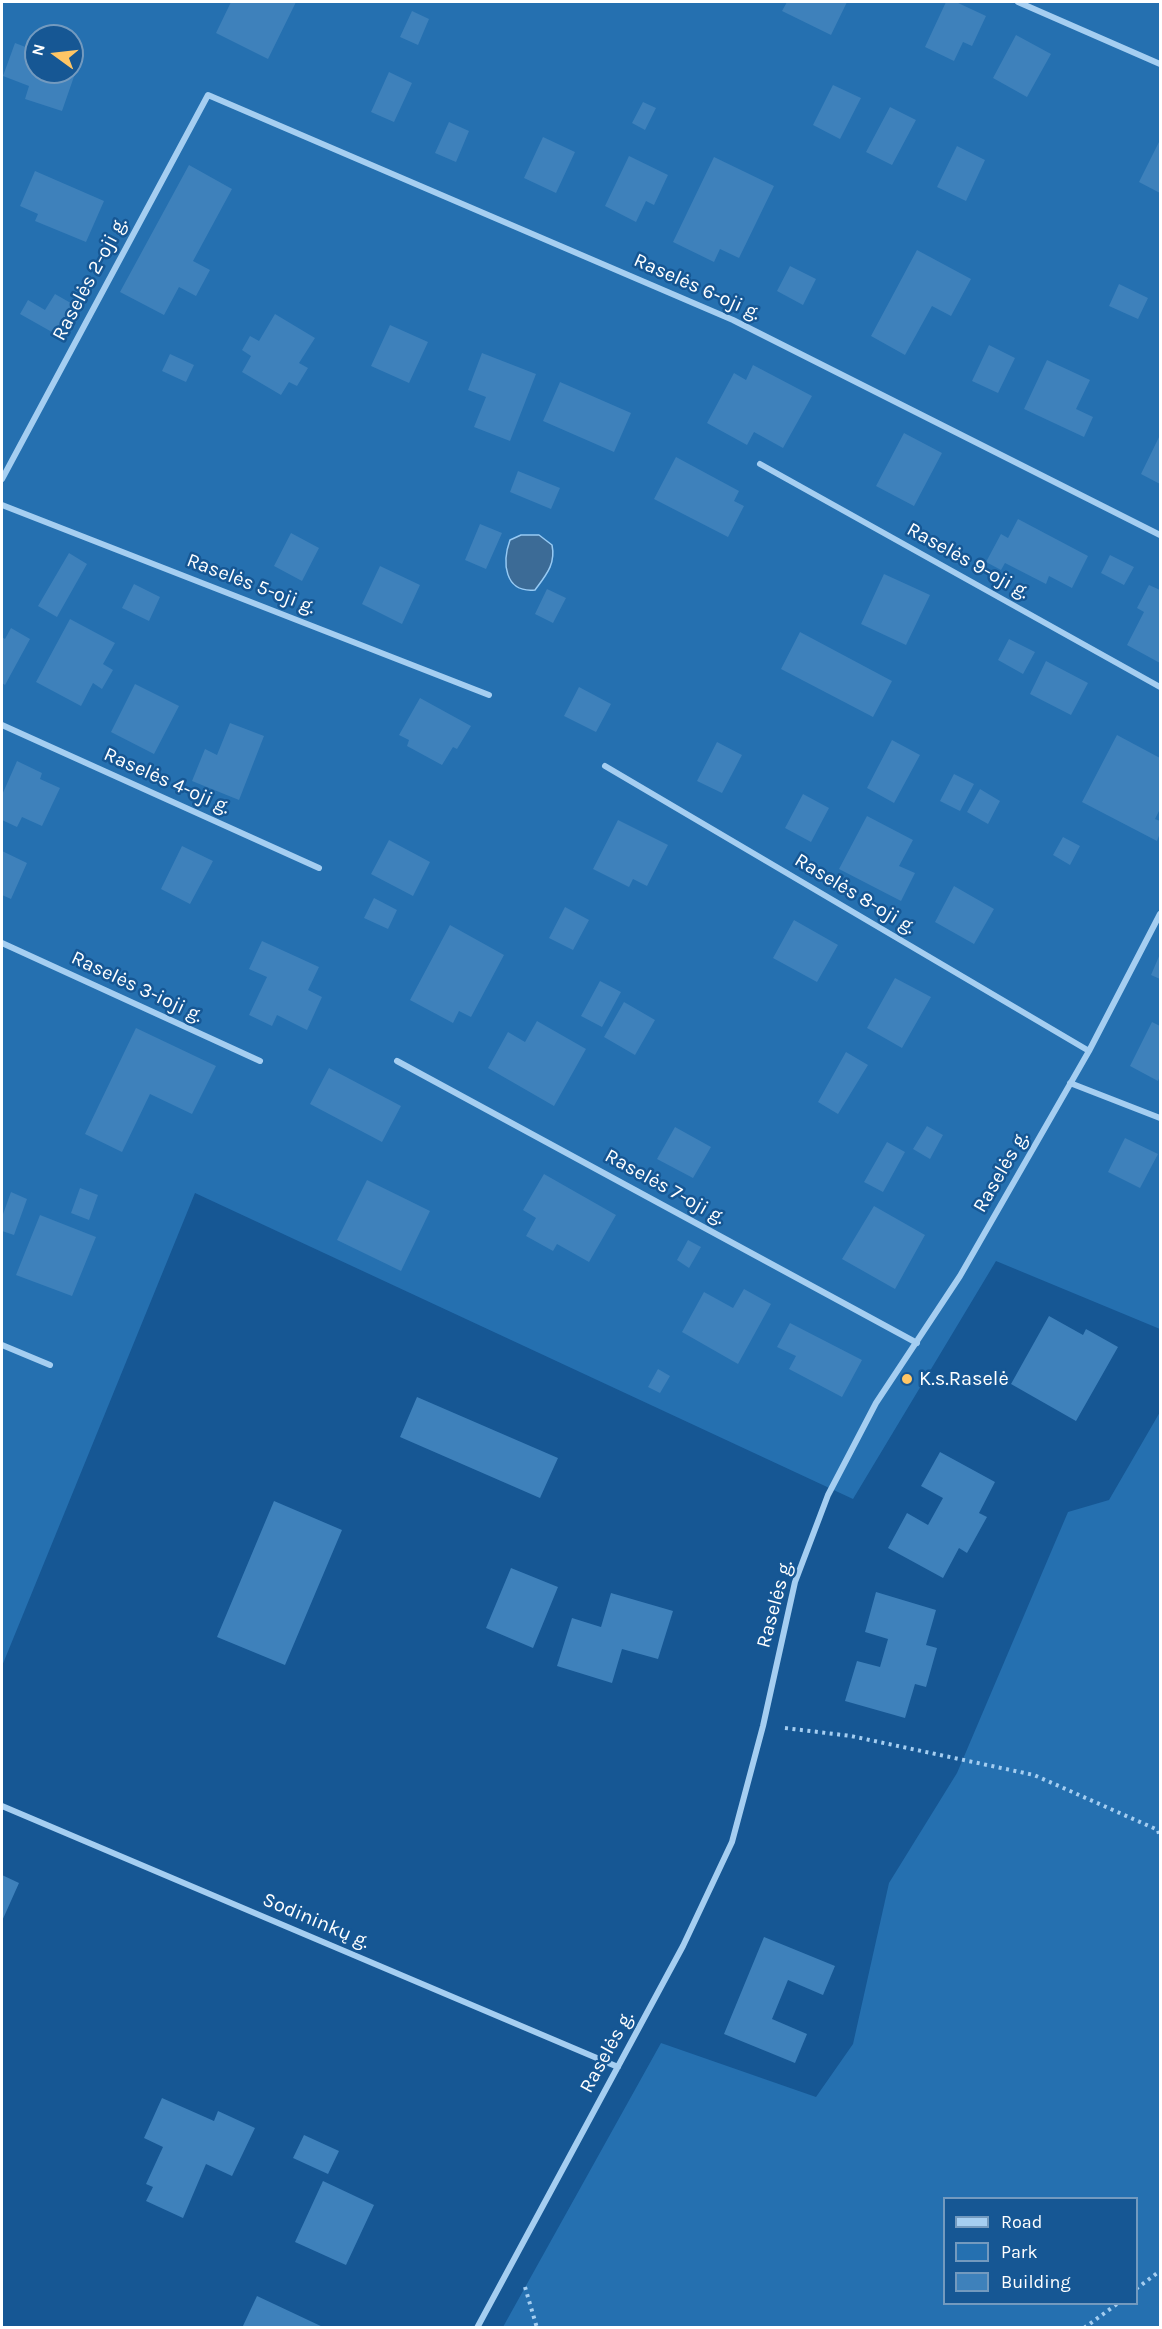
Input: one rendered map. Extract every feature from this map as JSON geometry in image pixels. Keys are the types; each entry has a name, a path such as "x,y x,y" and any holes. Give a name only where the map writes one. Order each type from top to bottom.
{"street":[{"path":"1018,2 1161,64"},
{"name":"Raselės 2-oji g.","path":"2,479 208,96"},
{"name":"Raselės 6-oji g.","path":"208,96 734,320 1161,534"},
{"name":"Raselės 9-oji g.","path":"760,464 1161,687"},
{"name":"Raselės 5-oji g.","path":"2,505 489,695"},
{"name":"Raselės 4-oji g.","path":"2,724 319,868"},
{"name":"Raselės 8-oji g.","path":"605,766 1089,1051"},
{"name":"Raselės g.","path":"477,2328 683,1946 732,1842 763,1725 795,1582 828,1495 876,1403 960,1276 1089,1051 1161,914"},
{"name":"Raselės 3-ioji g.","path":"2,943 260,1061"},
{"name":"Raselės 7-oji g.","path":"397,1060 917,1343"},
{"path":"1070,1083 1161,1118"},
{"path":"2,1344 50,1365"},
{"name":"Sodininkų g.","path":"2,1806 618,2067"}],"path":[{"path":"763,1725 851,1736 1034,1775 1158,1830 1161,1838"},
{"path":"509,2269 523,2283 537,2328"},
{"path":"1138,2288 1161,2271"},
{"path":"1084,2328 1116,2305"}],"green space":[{"path":"2,2 1160,2 1160,1329 996,1261 853,1499 195,1193 2,1666"},
{"path":"1160,1412 1160,2327 503,2327 661,2043 816,2097 853,2044 889,1883 957,1773 1068,1512 1109,1500"}],"shaded area":[{"path":"521,535 539,535 552,545 551,564 535,590 517,587 508,574 506,558 510,540"}],"building":[{"path":"231,2 296,2 268,59 216,33"},
{"path":"787,2 847,2 831,35 782,11"},
{"path":"946,2 956,2 986,16 972,46 963,42 954,61 925,47"},
{"path":"412,11 429,19 418,45 400,37"},
{"path":"1016,35 1051,54 1027,97 993,78"},
{"path":"15,43 24,46 24,84 71,84 62,111 25,99 29,86 3,76"},
{"path":"389,72 412,83 394,122 371,112"},
{"path":"833,85 861,98 840,139 813,125"},
{"path":"643,102 656,108 645,130 632,123"},
{"path":"890,107 916,120 892,165 866,152"},
{"path":"449,122 469,131 456,162 435,153"},
{"path":"543,137 575,152 556,193 524,178"},
{"path":"1160,140 1160,193 1139,182"},
{"path":"957,146 985,160 966,201 937,187"},
{"path":"629,156 668,175 654,205 646,201 636,222 605,206"},
{"path":"714,157 774,186 739,258 720,249 714,262 673,242"},
{"path":"189,165 232,189 193,261 210,270 196,296 179,287 164,315 120,292"},
{"path":"35,171 104,201 86,242 35,221 38,214 20,206"},
{"path":"917,250 971,279 951,316 932,306 905,355 871,336"},
{"path":"790,266 816,279 803,305 777,291"},
{"path":"1119,284 1148,298 1138,319 1109,306"},
{"path":"55,294 76,306 59,336 20,314 28,300 45,310"},
{"path":"275,314 315,338 299,363 308,368 297,386 289,382 281,395 242,372 251,356 242,350 250,336 259,341"},
{"path":"390,325 428,342 409,383 371,366"},
{"path":"989,345 1015,358 998,393 972,381"},
{"path":"482,353 536,374 510,441 474,427 486,397 468,390"},
{"path":"170,354 194,365 186,382 162,371"},
{"path":"1047,360 1090,380 1076,409 1093,417 1084,437 1024,409"},
{"path":"753,365 812,396 783,448 754,432 747,445 707,423 734,373 746,380"},
{"path":"560,382 631,413 614,452 543,421"},
{"path":"904,433 942,453 914,506 876,486"},
{"path":"1160,435 1160,484 1141,474"},
{"path":"676,457 739,491 734,501 744,506 728,537 654,499"},
{"path":"518,471 560,488 551,509 510,492"},
{"path":"1018,519 1088,556 1072,588 1049,576 1046,584 1005,563 1001,570 986,562 1001,534 1008,538"},
{"path":"480,524 502,533 486,569 465,560"},
{"path":"291,533 319,548 302,581 274,566"},
{"path":"69,553 87,564 57,617 38,606"},
{"path":"1110,555 1134,567 1124,585 1101,573"},
{"path":"380,566 420,585 402,624 362,604"},
{"path":"884,574 930,595 906,645 861,624"},
{"path":"134,584 160,597 149,621 122,608"},
{"path":"1149,585 1160,590 1160,663 1127,645 1144,612 1137,608"},
{"path":"547,589 566,598 553,623 535,614"},
{"path":"70,619 115,643 103,664 113,670 102,689 93,683 81,706 36,682"},
{"path":"11,628 30,639 5,685 2,683 2,637 5,639"},
{"path":"800,632 892,681 873,717 781,669"},
{"path":"1009,639 1035,652 1023,674 998,660"},
{"path":"1046,661 1088,683 1071,715 1030,694"},
{"path":"135,684 179,706 154,754 111,732"},
{"path":"579,687 611,704 596,732 564,716"},
{"path":"420,698 471,726 457,749 453,747 442,765 407,746 409,740 399,735"},
{"path":"230,723 264,736 239,800 192,781 205,749 217,755"},
{"path":"1117,735 1160,758 1160,809 1155,819 1160,821 1157,841 1082,802"},
{"path":"892,740 920,755 894,803 867,788"},
{"path":"717,742 742,755 722,793 697,781"},
{"path":"17,761 42,773 40,779 60,788 42,826 22,817 17,827 2,820 2,795"},
{"path":"954,774 974,784 960,811 940,801"},
{"path":"980,789 1000,801 988,824 967,812"},
{"path":"803,794 829,808 811,842 785,828"},
{"path":"867,816 913,840 899,866 915,873 901,901 839,869"},
{"path":"618,820 668,845 647,886 633,879 629,887 593,869"},
{"path":"1063,837 1080,846 1070,865 1053,855"},
{"path":"389,840 430,862 413,896 371,874"},
{"path":"182,846 213,861 190,904 161,889"},
{"path":"2,851 27,863 11,899 2,895"},
{"path":"954,886 994,909 974,944 935,922"},
{"path":"374,898 397,910 388,929 364,918"},
{"path":"565,907 589,920 573,950 549,938"},
{"path":"794,920 838,945 817,982 773,958"},
{"path":"450,925 504,955 471,1017 459,1011 453,1023 410,1000"},
{"path":"262,941 319,967 308,990 322,997 307,1030 277,1015 272,1026 249,1015 267,977 249,969"},
{"path":"1160,954 1160,979 1151,975"},
{"path":"895,978 931,997 902,1048 867,1028"},
{"path":"600,981 621,992 602,1027 581,1016"},
{"path":"624,1002 655,1020 635,1055 604,1037"},
{"path":"537,1021 586,1049 554,1106 488,1068 508,1032 525,1042"},
{"path":"1152,1022 1160,1026 1160,1076 1158,1081 1130,1066"},
{"path":"136,1028 216,1066 192,1114 150,1094 122,1152 85,1134"},
{"path":"846,1052 868,1065 838,1114 818,1102"},
{"path":"329,1068 401,1106 382,1142 310,1104"},
{"path":"927,1126 943,1135 930,1159 913,1149"},
{"path":"675,1127 711,1147 693,1178 657,1159"},
{"path":"1125,1138 1158,1154 1140,1188 1108,1172"},
{"path":"887,1142 905,1152 883,1192 864,1182"},
{"path":"544,1174 616,1215 589,1262 557,1244 553,1251 526,1236 536,1218 523,1210"},
{"path":"367,1180 430,1211 401,1271 337,1240"},
{"path":"80,1188 98,1195 89,1220 71,1213"},
{"path":"11,1192 27,1199 14,1235 2,1231 2,1217"},
{"path":"874,1206 925,1235 895,1289 842,1259"},
{"path":"40,1215 96,1237 72,1296 16,1275"},
{"path":"688,1240 701,1247 689,1268 677,1260"},
{"path":"744,1289 771,1304 738,1364 682,1332 704,1292 733,1308"},
{"path":"1049,1316 1083,1335 1086,1329 1118,1347 1076,1421 1011,1384"},
{"path":"790,1323 862,1360 842,1397 789,1369 796,1356 777,1347"},
{"path":"658,1369 670,1376 660,1393 648,1387"},
{"path":"417,1397 558,1458 540,1498 400,1437"},
{"path":"940,1452 995,1482 979,1513 987,1517 967,1553 959,1548 943,1578 888,1548 907,1513 928,1525 943,1498 921,1486"},
{"path":"274,1501 342,1530 285,1665 217,1637"},
{"path":"511,1568 558,1587 533,1648 486,1628"},
{"path":"876,1592 936,1610 926,1645 937,1648 926,1687 915,1684 905,1718 845,1701 857,1661 880,1667 888,1639 865,1632"},
{"path":"611,1593 673,1611 658,1659 622,1649 612,1683 557,1666 572,1618 601,1627"},
{"path":"2,1875 19,1883 2,1921"},
{"path":"764,1937 835,1966 823,1995 788,1980 772,2019 807,2034 795,2063 724,2034"},
{"path":"162,2098 214,2121 218,2111 255,2128 232,2176 206,2164 183,2218 146,2201 153,2187 146,2184 163,2147 144,2138"},
{"path":"304,2135 339,2151 328,2174 293,2158"},
{"path":"323,2181 374,2205 346,2265 295,2242"},
{"path":"257,2296 325,2328 242,2328"}],"place":[{"name":"K.s.Raselė","path":"907,1379"}]}
